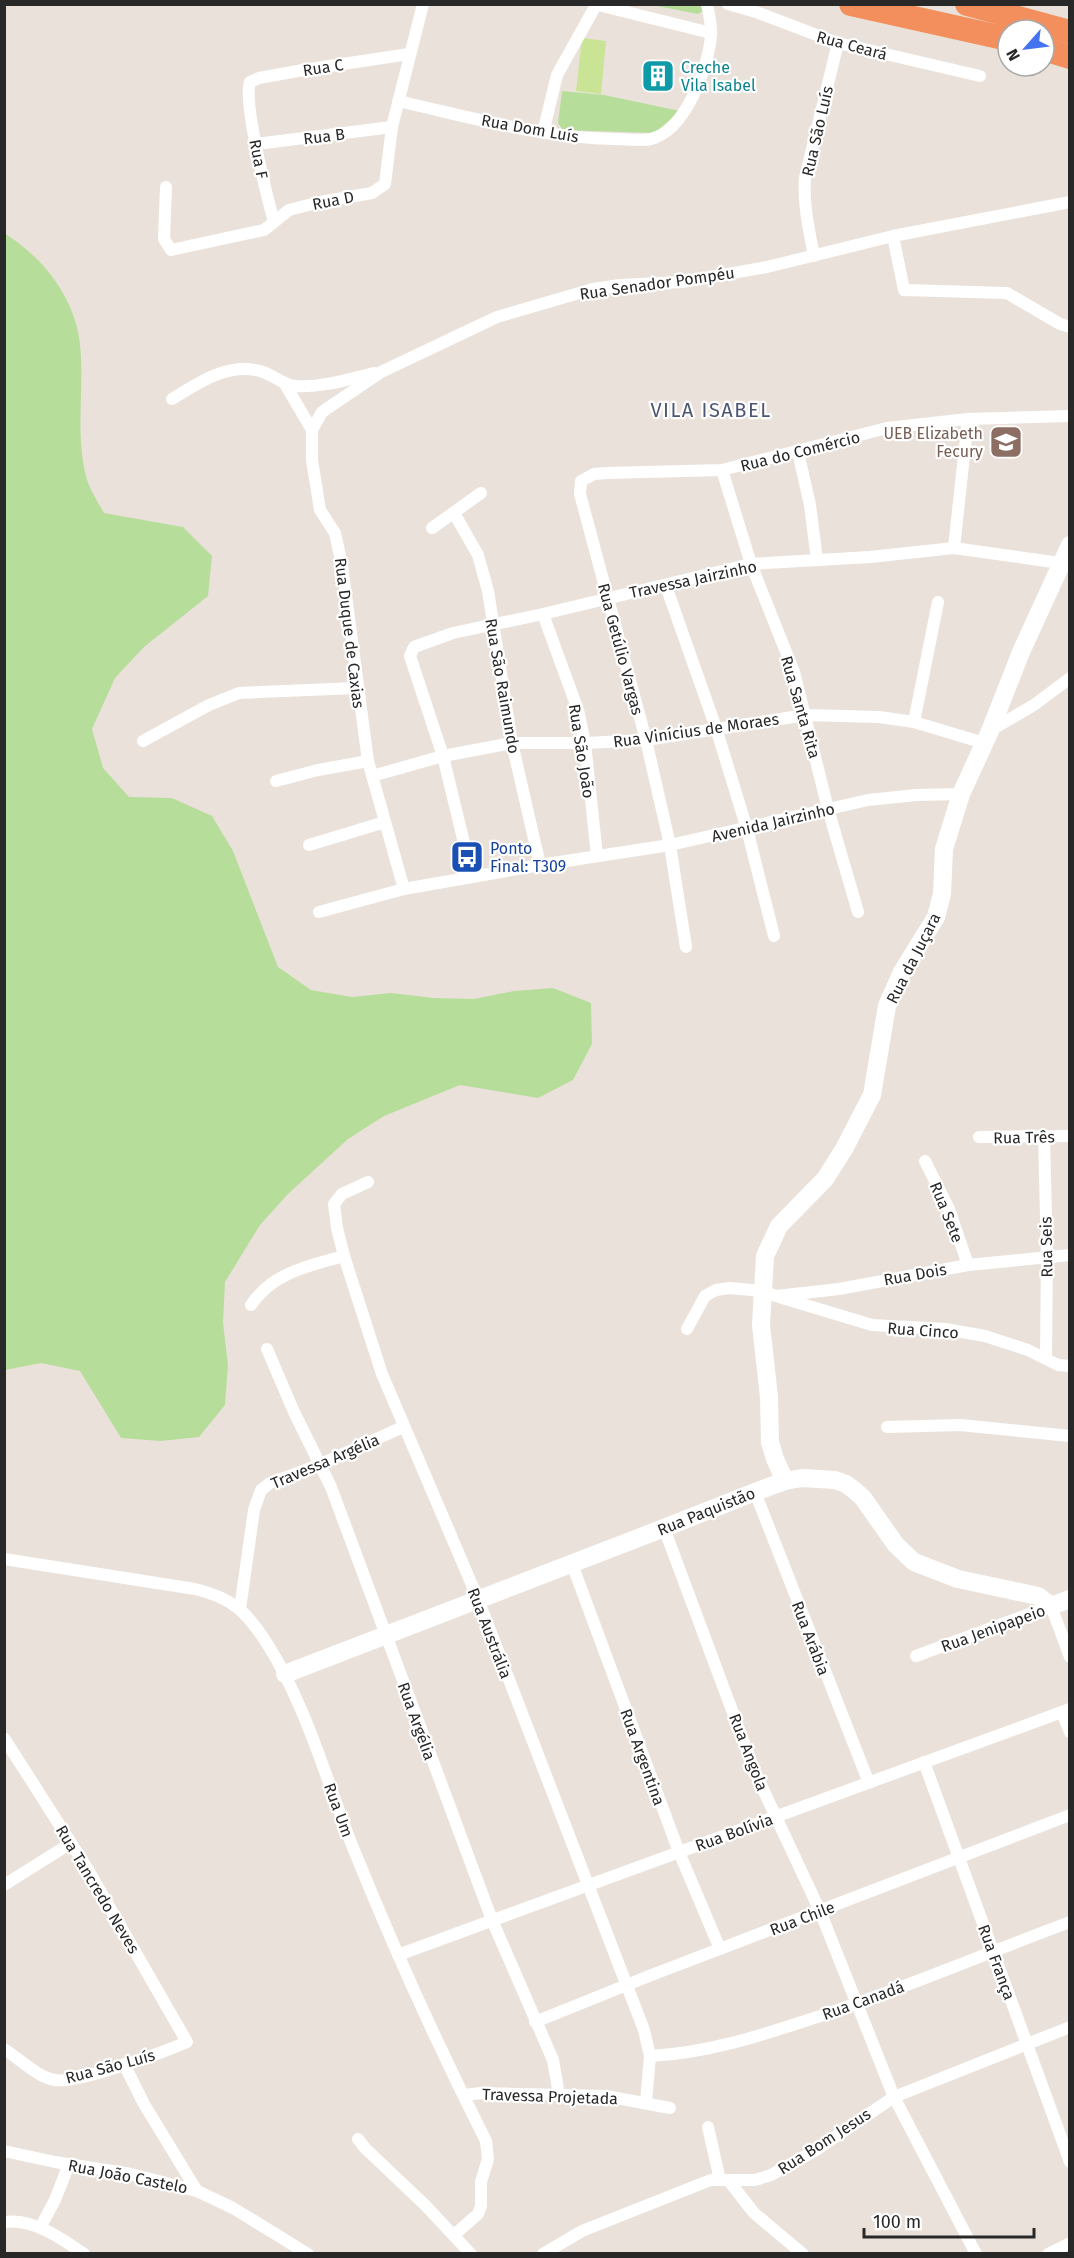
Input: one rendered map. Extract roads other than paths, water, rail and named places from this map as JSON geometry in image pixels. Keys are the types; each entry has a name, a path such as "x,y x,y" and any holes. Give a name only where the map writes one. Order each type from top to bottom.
{"highway":[{"path":"851,4 996,36"},
{"path":"967,4 1070,32"}],"street":[{"name":"Rua D","path":"166,187 164,239 171,250 254,233 264,230 283,214 293,209 372,193 380,188 385,184 392,127 423,4"},
{"name":"Rua Dom Luís","path":"398,101 543,134 579,138 650,139 662,134 680,118 704,71 711,33 707,4"},
{"name":"Rua Ceará","path":"728,4 756,12 838,43 980,76"},
{"path":"543,134 557,75 595,5 711,33"},
{"name":"Rua São Luís","path":"814,256 806,213 805,178 838,43"},
{"name":"Rua C","path":"249,95 249,84 259,78 409,54"},
{"name":"Rua F","path":"249,95 256,144 274,222"},
{"name":"Rua B","path":"256,144 392,127"},
{"name":"Rua Senador Pompéu","path":"312,430 322,412 381,372 497,317 593,289 620,285 682,282 814,256 893,236 1070,202"},
{"path":"893,236 904,290 1007,293 1060,324 1070,327"},
{"path":"172,399 196,383 232,370 256,369 293,386 317,386 381,372"},
{"path":"285,384 312,430"},
{"name":"Rua do Comércio","path":"580,494 581,481 594,474 722,470 887,428 968,419 1070,416"},
{"path":"954,548 968,419"},
{"name":"Rua Duque de Caxias","path":"312,430 312,460 320,510 335,533 342,565 368,761 404,889"},
{"path":"798,452 810,505 818,560"},
{"name":"Rua Santa Rita","path":"722,470 751,564 794,672 828,809 858,912"},
{"path":"432,528 481,493"},
{"name":"Rua Getúlio Vargas","path":"580,494 646,740 670,845 686,947"},
{"name":"Rua São Raimundo","path":"454,513 478,555 489,591 492,624 512,743 540,865"},
{"path":"961,794 987,737 1020,652 1070,545"},
{"name":"Travessa Jairzinho","path":"443,756 410,656 411,650 422,643 492,624 666,586 724,569 751,564 954,548 1060,563"},
{"path":"666,586 716,728 747,829 774,936"},
{"path":"914,722 938,602"},
{"name":"Rua São João","path":"543,614 578,710 585,743 597,856"},
{"path":"987,737 1070,678"},
{"path":"143,741 209,705 239,693 357,688"},
{"name":"Rua Vinícius de Moraes","path":"372,776 443,756 512,743 646,740 806,715 879,717 987,737"},
{"path":"443,756 472,876"},
{"path":"276,781 318,770 368,761"},
{"name":"Avenida Jairzinho","path":"319,912 404,889 670,845 868,800 916,795 961,794"},
{"name":"Rua da Juçara","path":"785,1481 770,1442 769,1397 761,1325 769,1293 765,1256 779,1226 825,1179 844,1149 872,1095 887,1006 906,965 936,917 942,894 944,849 961,794"},
{"path":"309,845 385,822"},
{"name":"Rua Seis","path":"1044,1136 1047,1258 1046,1358"},
{"name":"Rua Três","path":"979,1137 1070,1136"},
{"name":"Rua Sete","path":"925,1161 949,1209 968,1265"},
{"name":"Rua Austrália","path":"368,1182 342,1194 334,1204 344,1256 382,1374 478,1599 644,2030 650,2056 646,2102"},
{"name":"Rua Dois","path":"769,1293 838,1289 968,1265 1070,1255"},
{"path":"251,1305 257,1295 274,1280 306,1266 344,1256"},
{"path":"687,1329 705,1296 716,1290 730,1288 769,1293"},
{"name":"Rua Cinco","path":"769,1293 816,1310 872,1325 945,1329 985,1336 1046,1358 1058,1365 1070,1366"},
{"name":"Rua Argélia","path":"267,1349 294,1412 321,1464 492,1920 553,2060 559,2095"},
{"path":"887,1427 960,1425 1070,1436"},
{"name":"Travessa Argélia","path":"240,1609 251,1525 261,1490 270,1483 321,1464 403,1427"},
{"name":"Rua Paquistão","path":"285,1674 785,1481 820,1478 846,1484 863,1498 896,1545 914,1562 958,1579 1038,1596 1052,1606"},
{"name":"Rua Arábia","path":"755,1492 869,1783"},
{"name":"Rua Angola","path":"664,1528 755,1772 775,1817 799,1861 894,2097 976,2253"},
{"name":"Rua Um","path":"4,1559 195,1589 223,1597 240,1609 267,1643 285,1674 398,1955 486,2141 488,2159 481,2182 481,2206 478,2214 454,2235"},
{"name":"Rua Argentina","path":"572,1564 679,1852 720,1949"},
{"name":"Rua Jenipapeio","path":"916,1656 1070,1599"},
{"path":"1052,1606 1070,1657"},
{"path":"1066,1711 1070,1732"},
{"name":"Rua Bolívia","path":"398,1955 1066,1711"},
{"name":"Rua Tancredo Neves","path":"4,1738 71,1843 155,1983 187,2042"},
{"name":"Rua França","path":"924,1762 1026,2043 1067,2146 1070,2162"},
{"name":"Rua Chile","path":"536,2022 1070,1815"},
{"path":"7,1879 71,1843"},
{"name":"Rua Canadá","path":"650,2056 689,2053 730,2045 856,2004 1070,1922"},
{"name":"Rua Bom Jesus","path":"543,2253 582,2230 703,2183 755,2180 771,2175 816,2150 894,2097 1070,2027"},
{"name":"Rua São Luís","path":"4,2049 48,2078 63,2081 124,2064 187,2042"},
{"path":"124,2064 144,2104 197,2191"},
{"name":"Travessa Projetada","path":"464,2094 606,2096 670,2108"},
{"path":"708,2127 725,2180 754,2213 803,2253"},
{"path":"358,2139 471,2253"},
{"name":"Rua João Castelo","path":"4,2151 131,2174 197,2191 233,2208 308,2253"},
{"path":"40,2228 55,2200 69,2164"},
{"path":"4,2222 18,2221 40,2228 84,2253"},
{"path":"1047,2253 1070,2243"}],"place":[{"name":"Creche Vila Isabel","path":"658,76"},
{"name":"UEB Elizabeth Fecury","path":"1006,442"},
{"name":"Ponto Final: T309","path":"467,857"}],"district":[{"name":"VILA ISABEL","path":"711,410"}]}
